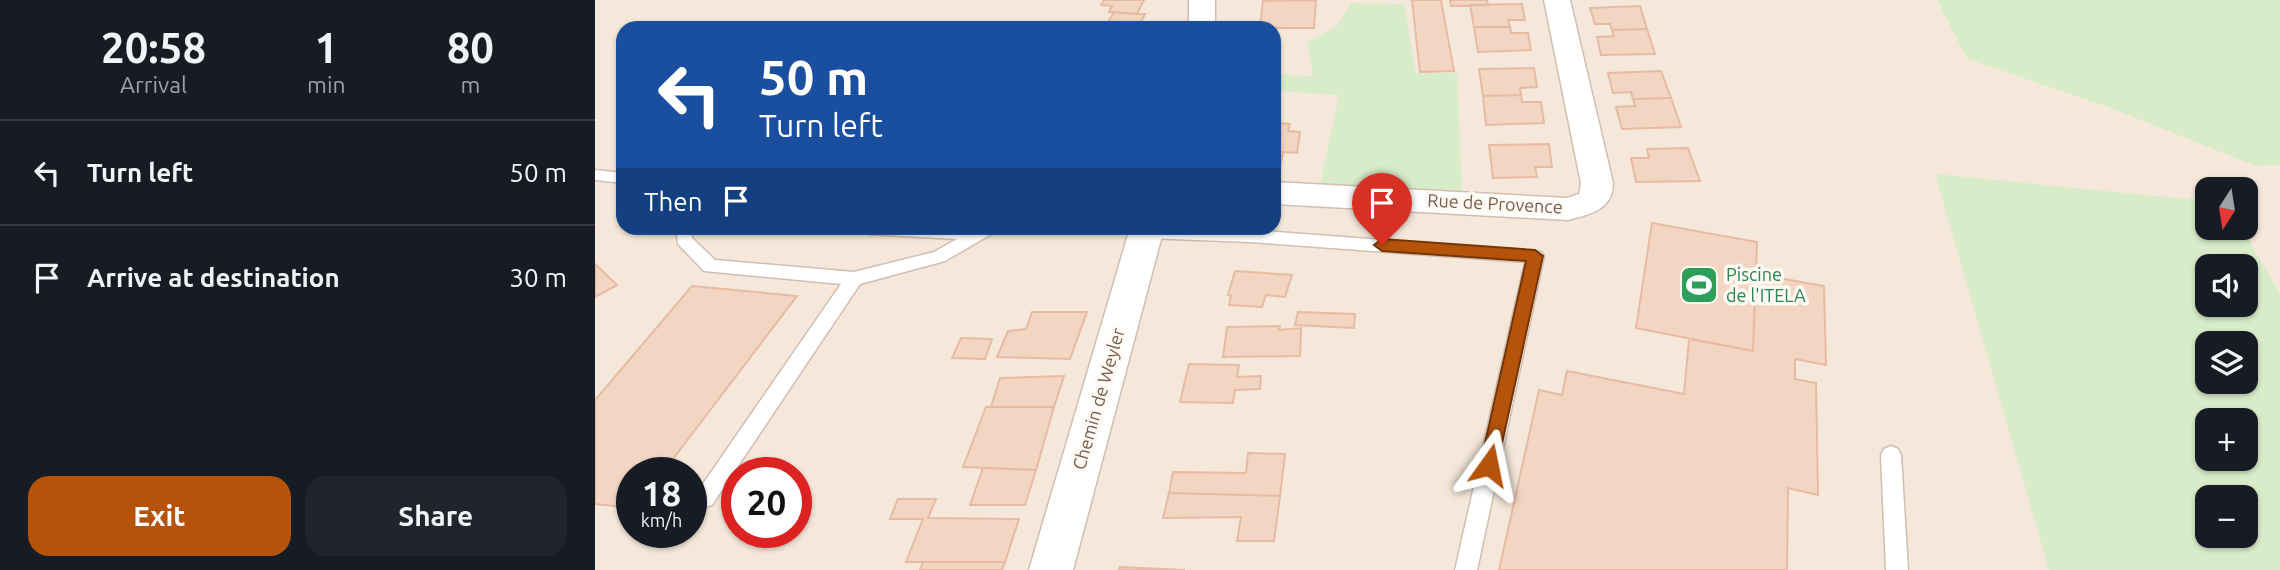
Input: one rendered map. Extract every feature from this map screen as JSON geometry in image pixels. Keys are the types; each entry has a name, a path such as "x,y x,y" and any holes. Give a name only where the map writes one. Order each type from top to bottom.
{"street":[{"path":"1202,0 1202,21"},
{"name":"Rue de Provence","path":"1281,193 1568,209 1590,202 1598,194 1597,183 1557,0"},
{"name":"Chemin de Weyler","path":"1051,570 1146,235"}],"lane":[{"path":"595,176 616,178"},
{"path":"684,235 684,240 710,266 854,279 939,257 976,235"},
{"path":"1232,235 1535,256 1466,570"},
{"path":"707,495 854,279"},
{"path":"1891,455 1898,570"}],"shaded area":[{"path":"595,0 1937,0 1967,59 2108,107 2255,166 2280,165 2280,570 595,570"}],"green space":[{"path":"1937,0 2280,0 2280,165 2255,166 2108,107 1967,59"},
{"path":"1352,3 1404,4 1416,73 1457,73 1462,191 1320,185 1339,95 1281,91 1281,74 1313,76 1307,42 1336,27"},
{"path":"1935,174 2195,200 2195,240 2249,240 2257,254 2195,254 2195,317 2258,317 2258,256 2280,294 2280,570 2049,570"}],"building":[{"path":"1104,0 1144,0 1137,14 1109,12 1112,6 1101,5"},
{"path":"1316,0 1314,28 1281,28 1281,21 1261,21 1263,1"},
{"path":"1412,0 1441,0 1454,71 1420,72"},
{"path":"1450,0 1487,0 1488,5 1451,6"},
{"path":"1522,4 1525,20 1508,20 1510,27 1474,27 1470,5"},
{"path":"1640,6 1647,29 1612,30 1610,24 1595,24 1590,8"},
{"path":"1114,12 1145,14 1142,21 1109,21"},
{"path":"1474,27 1510,27 1511,33 1528,33 1531,50 1478,52"},
{"path":"1647,29 1655,54 1601,55 1597,37 1614,36 1612,30"},
{"path":"1534,68 1537,87 1520,88 1521,95 1483,96 1479,69"},
{"path":"1661,71 1671,98 1633,99 1631,92 1613,93 1608,73"},
{"path":"1521,95 1522,102 1541,102 1544,123 1486,125 1483,96"},
{"path":"1671,98 1681,127 1622,129 1616,107 1635,106 1633,99"},
{"path":"1281,123 1290,124 1288,131 1300,132 1297,153 1283,152 1281,163"},
{"path":"1549,144 1552,167 1535,167 1537,177 1493,178 1489,145"},
{"path":"1688,148 1700,181 1636,182 1631,158 1649,158 1647,149"},
{"name":"Piscine de l'ITELA","path":"1652,223 1757,242 1753,351 1636,328"},
{"path":"595,264 617,285 595,297"},
{"path":"1235,271 1292,275 1285,297 1266,295 1262,307 1229,305 1231,296 1228,295"},
{"path":"1756,274 1824,286 1826,365 1795,359 1795,379 1816,383 1818,495 1788,488 1787,570 1499,570 1539,390 1562,395 1567,371 1684,394 1689,339 1753,351"},
{"path":"692,286 797,296 674,457 616,457 616,506 595,504 595,400"},
{"path":"1032,312 1087,312 1070,359 997,357 1008,331 1026,329"},
{"path":"1298,312 1355,314 1354,328 1295,325"},
{"path":"1280,326 1279,330 1301,328 1300,356 1223,357 1227,327"},
{"path":"961,338 992,339 985,359 952,358"},
{"path":"1189,364 1239,365 1237,377 1261,376 1260,389 1235,390 1233,403 1180,402"},
{"path":"1064,376 1054,407 991,407 1000,378"},
{"path":"986,407 1054,407 1036,470 963,467"},
{"path":"1248,453 1285,454 1280,496 1169,493 1173,472 1246,473"},
{"path":"983,468 1036,470 1025,505 970,505"},
{"path":"1169,493 1280,496 1274,541 1237,541 1241,517 1163,518"},
{"path":"898,499 936,499 928,518 1019,519 1005,562 906,562 923,519 890,519"},
{"path":"923,562 1005,562 1002,570 920,570"},
{"path":"1120,567 1185,570 1119,570"}],"place":[{"name":"Piscine de l'ITELA","path":"1699,285"}],"route":[{"path":"1382,245 1535,256 1489,465"}]}
